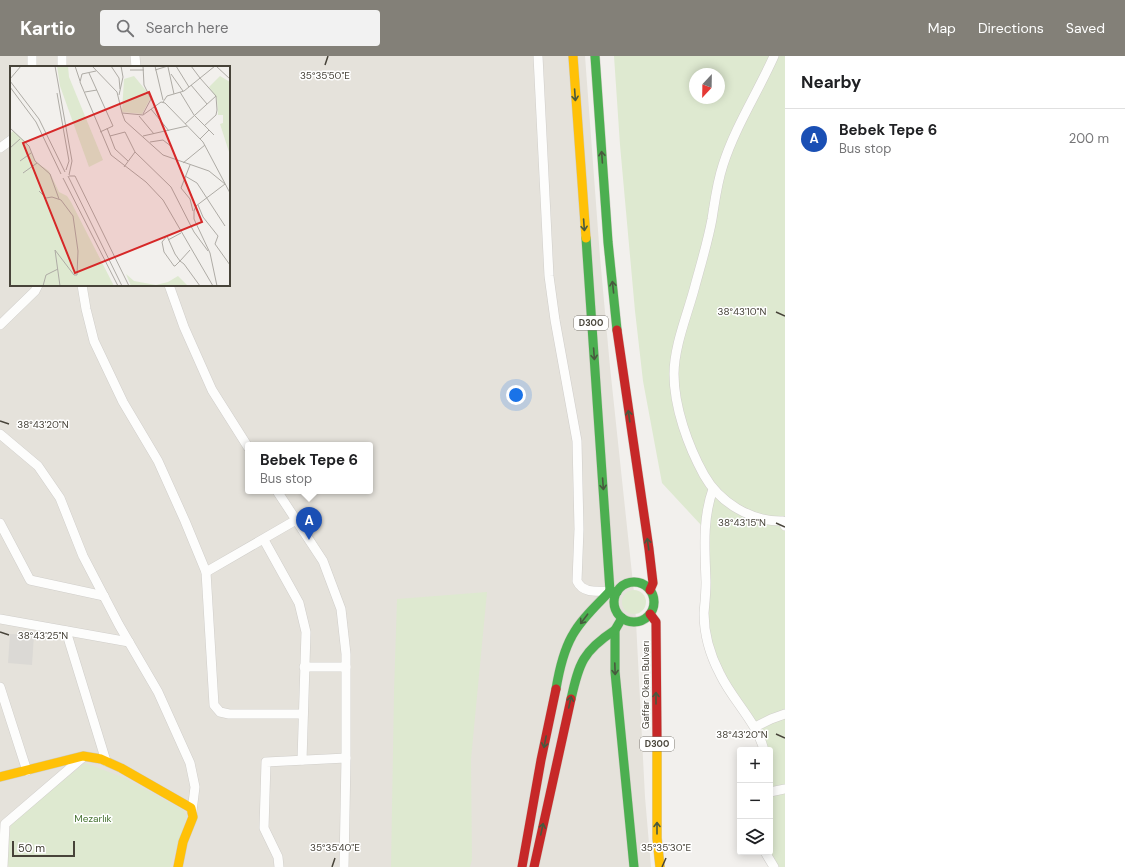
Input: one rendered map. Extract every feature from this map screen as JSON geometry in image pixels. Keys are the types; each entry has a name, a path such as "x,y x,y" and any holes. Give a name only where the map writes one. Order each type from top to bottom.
{"main road":[{"name":"D300","path":"573,56 613,592"},
{"name":"D300","path":"595,56 608,242 619,346 651,587"},
{"path":"522,867 541,760 561,664 572,636 586,616 613,592 631,582 651,587 654,605 653,618 646,618 636,622 631,622 622,618 618,614 614,605 613,592"},
{"path":"534,867 578,670 587,651 596,642 615,630 622,618"},
{"name":"Gaffar Okan Bulvarı","path":"653,618 657,838 660,867"},
{"path":"615,630 615,672 634,867"},
{"path":"0,777 83,756 106,761 188,806 192,811 192,817 183,842 178,867"}],"street":[{"path":"135,56 136,66"},
{"path":"538,56 549,276 555,320 577,441 579,529 577,581 585,590 613,592"},
{"path":"774,56 731,144 723,165 716,190 712,219 703,258 676,351 675,392 685,431 698,465 713,489 744,513 760,519 783,521 785,526"},
{"path":"0,148 10,141"},
{"path":"0,325 35,291 38,286"},
{"path":"82,286 94,341 123,402 158,461 206,572 213,700 216,709 224,714 303,714"},
{"path":"169,286 184,327 212,390 245,442"},
{"path":"0,434 38,466 60,498 83,556 129,642 158,692 190,763 195,787 192,811"},
{"path":"713,489 707,510 705,529 706,594 704,613 706,632 710,651 719,672 732,695 755,727 763,747"},
{"path":"279,494 323,561 341,609 346,654 344,867"},
{"path":"206,572 264,540 296,520"},
{"path":"0,524 30,580 104,596"},
{"path":"264,540 299,603 306,632 302,760"},
{"path":"0,620 129,642"},
{"path":"66,631 106,761"},
{"path":"304,667 346,667"},
{"path":"0,687 27,771"},
{"path":"755,727 785,714"},
{"path":"3,867 2,823 83,756"},
{"path":"279,867 278,857 264,828 266,762 346,758"},
{"path":"773,791 785,789"},
{"path":"767,855 774,867"}],"shaded area":[{"path":"0,56 585,56 610,367 635,602 645,797 651,867 0,867"}],"green space":[{"path":"614,56 785,56 785,867 771,867 771,855 773,855 773,747 759,747 755,734 713,669 701,525 662,483 643,381 620,145"},
{"path":"634,590 643,593 646,602 643,611 634,614 625,611 622,602 625,593"},
{"path":"487,592 471,759 472,860 470,867 391,867 397,599"},
{"name":"Mezarlık","path":"85,763 125,778 183,810 187,816 170,867 9,867 7,862 11,822"}],"building":[{"path":"10,634 34,635 32,665 8,663"}],"traffic: fast":[{"path":"595,56 608,242 617,330"},
{"path":"586,238 610,591 617,592"},
{"path":"634,582 642,584 648,588 652,594 654,602 652,610 648,616 642,620 634,622 626,620 620,616 616,610 614,602 616,594 620,588 626,584 634,582"},
{"path":"556,689 558,675 566,648 572,636 585,618 610,591"},
{"path":"622,618 615,630 615,672 634,867"},
{"path":"571,699 577,676 584,659 596,645 615,630"}],"traffic: slow":[{"path":"573,56 586,238"},
{"path":"657,738 657,838 660,867"},
{"path":"0,777 83,756 101,759 121,768 191,808 193,817 183,842 178,867"}],"traffic: jam":[{"path":"617,330 649,549 653,583 650,590"},
{"path":"650,614 656,622 657,738"},
{"path":"522,867 541,760 556,689"},
{"path":"534,867 571,699"}],"place":[{"name":"Bebek Tepe 6","path":"309,540"}]}
